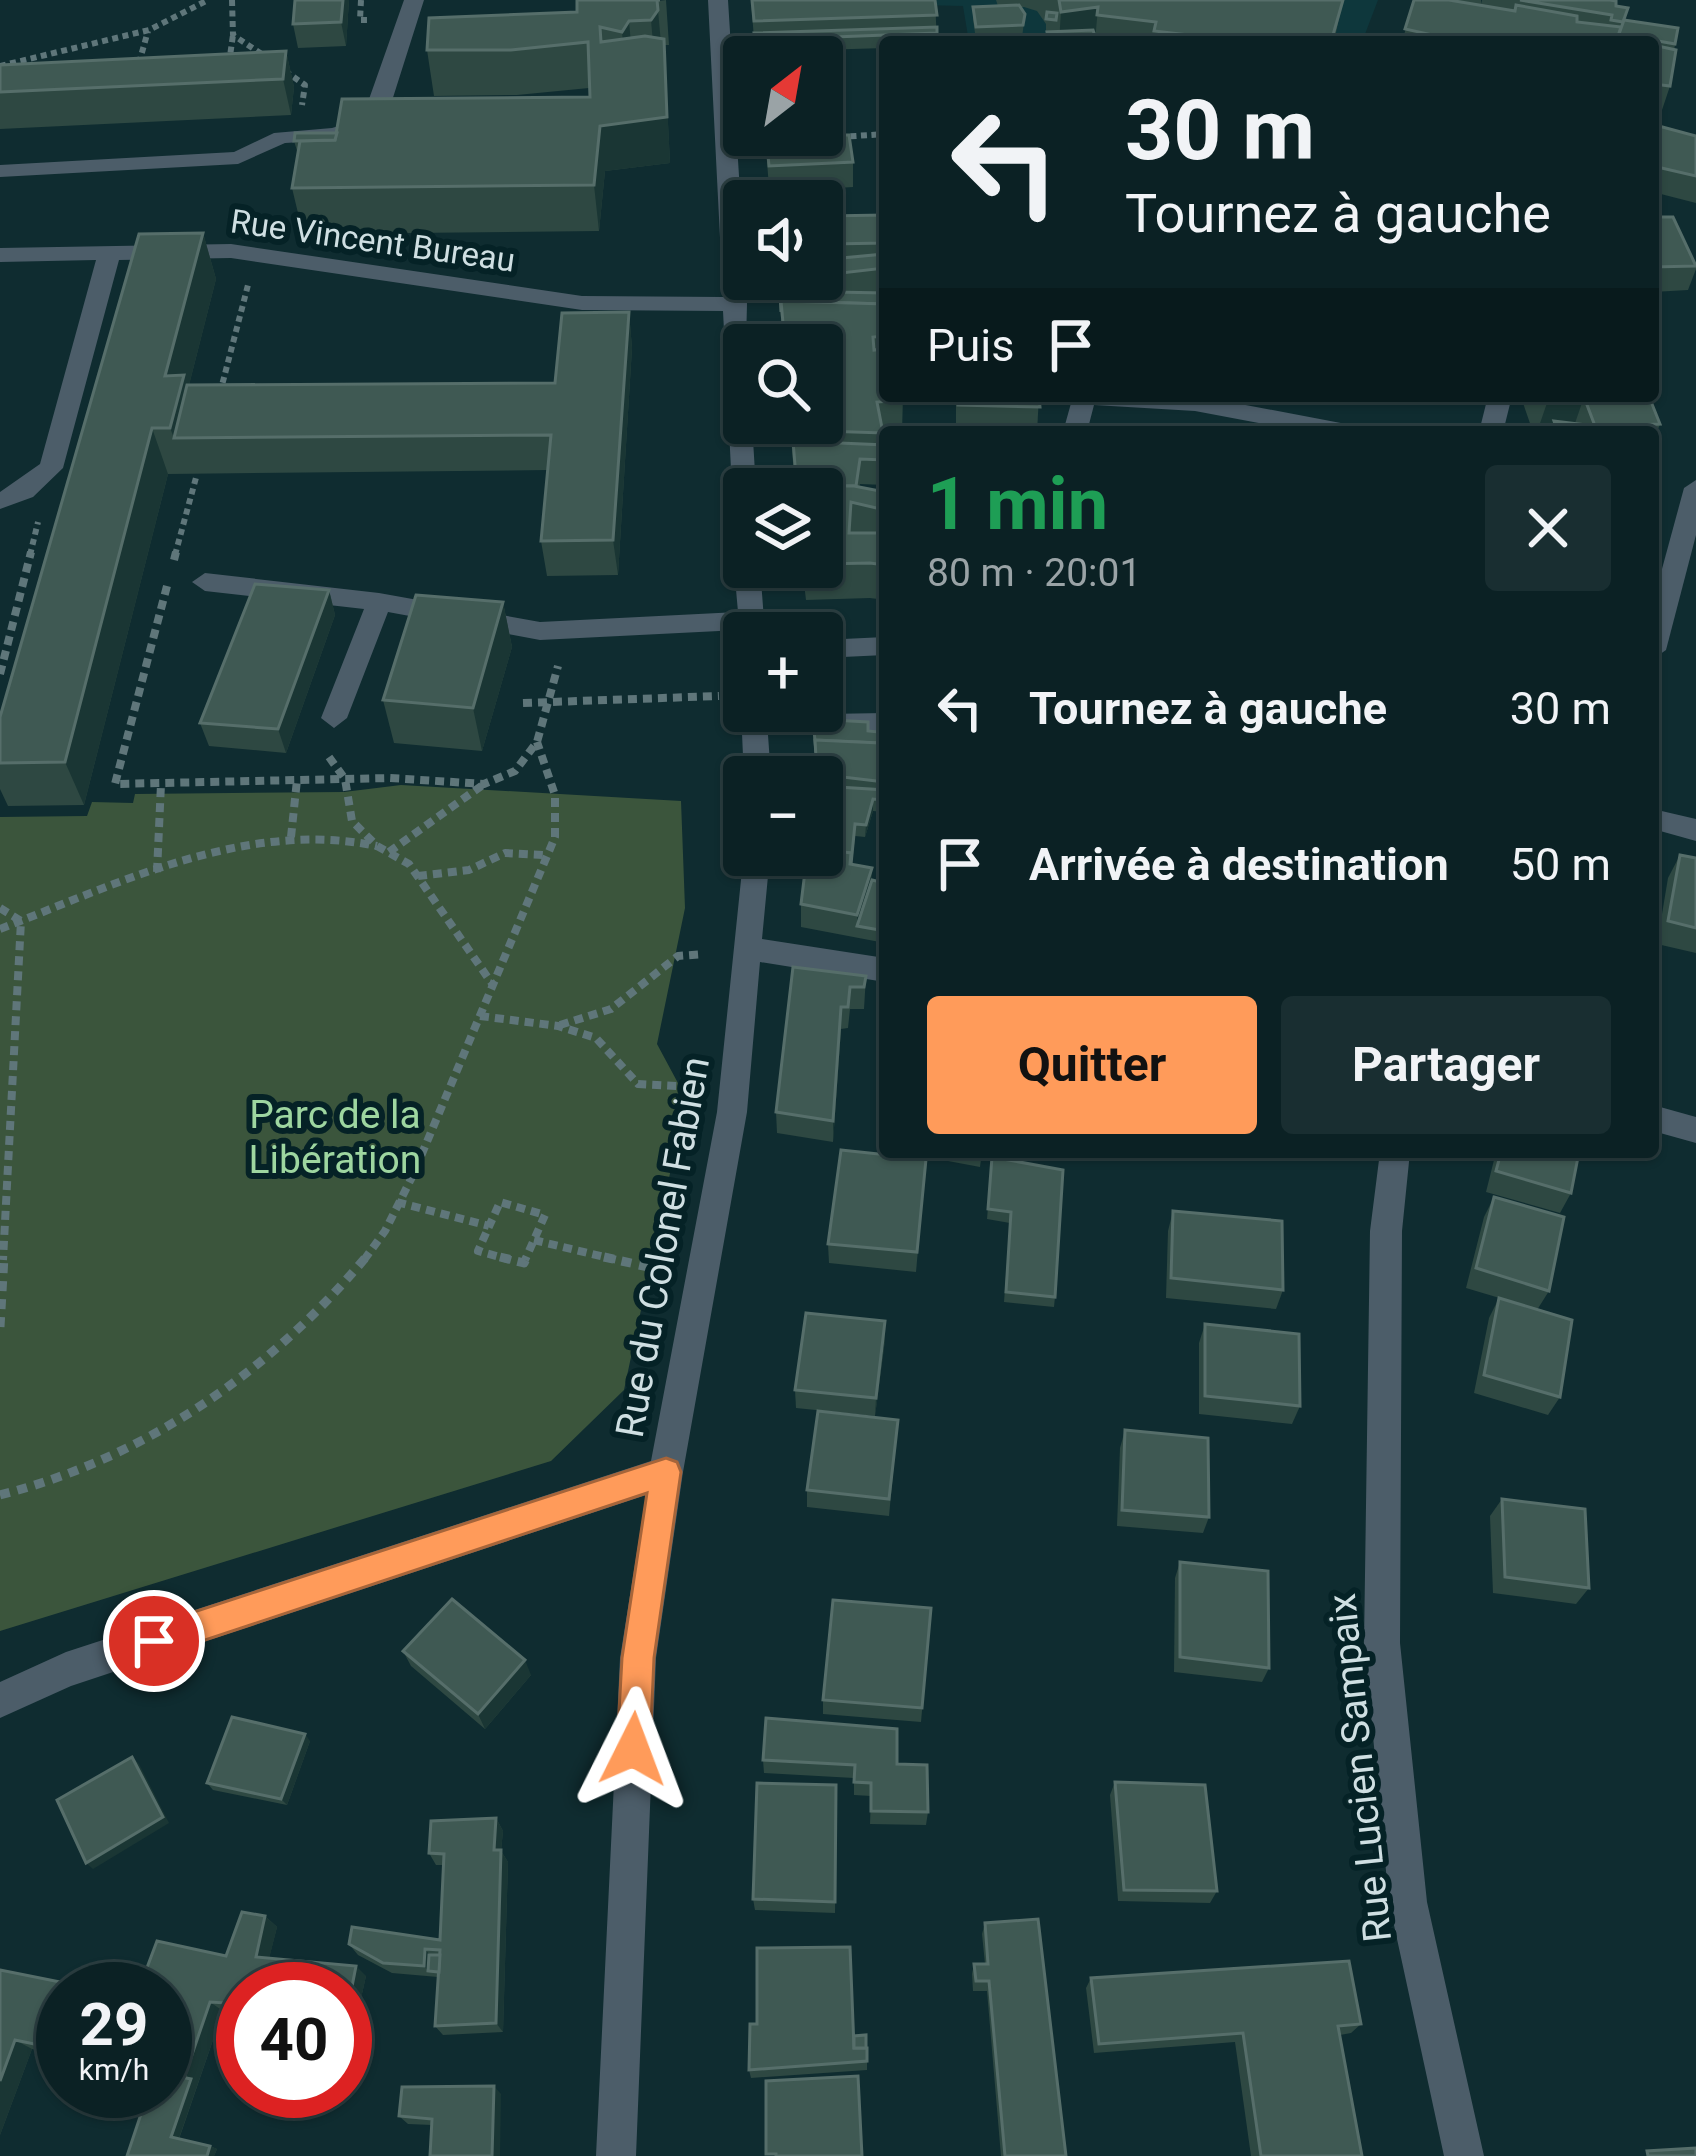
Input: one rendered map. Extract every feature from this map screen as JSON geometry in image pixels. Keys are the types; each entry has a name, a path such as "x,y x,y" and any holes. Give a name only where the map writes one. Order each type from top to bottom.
{"street":[{"path":"0,170 238,158 281,137 334,134 370,123 380,107 414,0"},
{"path":"718,0 743,468"},
{"path":"404,31 427,31"},
{"name":"Rue Vincent Bureau","path":"0,255 231,251 582,303 736,304"},
{"path":"0,501 51,469 109,254"},
{"path":"1176,402 1316,426 1322,402"},
{"path":"1659,627 1696,488"},
{"path":"205,582 379,602 540,631 723,627"},
{"path":"334,718 379,602"},
{"path":"843,648 879,646"},
{"path":"843,721 879,723"},
{"path":"1659,821 1696,830"},
{"name":"Rue du Colonel Fabien","path":"616,2156 638,1658 666,1472 735,1089 756,876"},
{"path":"751,949 879,969"},
{"path":"1659,1120 1696,1130"},
{"name":"Rue Lucien Sampaix","path":"1394,1158 1386,1231 1382,1643 1408,1902 1464,2156"},
{"path":"0,1700 66,1670 666,1472"}],"path":[{"path":"0,66 148,30 208,0"},
{"path":"228,67 232,0"},
{"path":"138,69 148,30"},
{"path":"233,35 265,57"},
{"path":"280,68 305,85 298,136"},
{"path":"273,81 296,79"},
{"path":"843,137 879,134"},
{"path":"218,400 256,255"},
{"path":"0,674 51,469"},
{"path":"173,562 197,473"},
{"path":"167,585 115,784 345,779 484,784"},
{"path":"389,852 484,784 514,771 537,742 565,630"},
{"path":"524,704 722,696"},
{"path":"334,718 322,748 345,779 352,820 377,846"},
{"path":"0,1495 31,1489 158,1436 297,1335 376,1245 555,837 555,794 537,742"},
{"path":"291,837 297,780"},
{"path":"158,872 161,784"},
{"path":"0,929 158,872 291,837 357,838 410,864 493,985"},
{"path":"418,876 469,870 505,853 544,855"},
{"path":"0,908 20,921"},
{"path":"0,1328 20,921"},
{"path":"558,1026 610,1009 678,956 751,949"},
{"path":"480,1016 558,1026 596,1038 638,1084 735,1089"},
{"path":"398,1202 489,1226"},
{"path":"500,1202 545,1215 534,1240 524,1263 478,1251 500,1202"},
{"path":"534,1240 702,1280"}],"shaded area":[{"path":"921,0 1378,0 1364,36 968,36 963,6 922,5"}],"green space":[{"name":"Parc de la Libération","path":"401,785 681,801 685,908 657,1044 686,1098 624,1390 551,1461 0,1631 0,817 87,816 92,802 133,803 135,794 344,792"}],"building":[{"path":"295,0 343,0 341,22 293,24"},
{"path":"577,0 657,0 658,10 651,20 629,21 622,32 600,27 601,42 645,36 664,39 667,117 600,126 594,185 292,188 300,141 335,140 342,99 590,97 588,42 511,50 427,50 429,18 577,12"},
{"path":"752,0 935,0 937,15 754,21"},
{"path":"1059,0 1343,0 1333,36 1198,36 1154,31 1156,22 1097,15 1098,7 1061,12"},
{"path":"1414,0 1449,0 1515,11 1516,5 1577,16 1577,22 1621,27 1618,36 1437,36 1405,29"},
{"path":"1520,0 1610,0 1628,8 1623,22 1611,20 1612,15"},
{"path":"1019,5 1025,14 1023,25 976,27 973,7"},
{"path":"1624,20 1678,28 1675,44 1659,41 1659,36 1619,34"},
{"path":"937,27 937,33 843,37 754,33"},
{"path":"1093,30 1095,36 1048,36 1047,32"},
{"path":"1659,46 1676,50 1670,86 1659,85"},
{"path":"286,51 283,79 0,92 0,65"},
{"path":"1659,126 1696,136 1696,176 1659,167"},
{"path":"295,133 337,133 335,140 294,141"},
{"path":"843,135 849,135 853,162 769,166 768,156 843,156"},
{"path":"879,215 879,243 843,244 843,216"},
{"path":"1659,217 1673,217 1696,266 1659,267"},
{"path":"203,233 165,376 184,375 170,428 152,428 65,762 0,763 0,717 139,234"},
{"path":"879,255 879,269 843,273 843,258"},
{"path":"843,292 879,293 879,304 781,301 781,312 780,300 843,300"},
{"path":"781,301 879,304 879,336 873,337 874,350 879,350 879,433 843,432 843,324 783,324"},
{"path":"629,312 613,540 541,541 551,435 174,438 187,385 555,383 562,313"},
{"path":"1040,402 1040,407 958,405"},
{"path":"1586,402 1651,402 1660,424 1638,426 1595,426"},
{"path":"1554,421 1595,426 1556,426"},
{"path":"793,444 879,445 879,460 860,459 856,486 843,486 843,468 795,468"},
{"path":"843,486 879,491 879,509 851,502 849,533 879,533 879,564 843,564"},
{"path":"255,584 329,590 278,729 200,723"},
{"path":"416,595 503,602 473,708 383,700"},
{"path":"843,721 868,722 868,731 879,732 878,743 815,740 816,752 814,732 843,732"},
{"path":"815,740 879,743 879,781 843,777 843,756 816,756"},
{"path":"843,787 879,790 866,825 855,824 851,864 851,853 843,852"},
{"path":"843,852 851,853 850,864 872,868 857,915 801,904 804,876 843,876"},
{"path":"1680,855 1696,858 1696,928 1668,921"},
{"path":"872,880 879,882 879,930 857,926"},
{"path":"793,967 866,976 864,987 850,987 848,1007 841,1007 833,1121 776,1112"},
{"path":"841,1150 879,1154 879,1158 926,1159 917,1252 828,1244"},
{"path":"992,1158 1063,1170 1055,1297 1006,1292 1011,1212 988,1209"},
{"path":"1499,1158 1578,1158 1571,1193 1496,1171"},
{"path":"1494,1197 1564,1217 1549,1291 1476,1268"},
{"path":"1173,1211 1282,1221 1283,1290 1171,1278"},
{"path":"1499,1298 1572,1320 1560,1397 1484,1375"},
{"path":"806,1313 885,1321 876,1398 795,1390"},
{"path":"1205,1324 1299,1334 1300,1406 1205,1396"},
{"path":"818,1411 898,1420 889,1499 807,1490"},
{"path":"1125,1430 1208,1438 1209,1517 1122,1510"},
{"path":"1502,1499 1585,1509 1589,1588 1505,1577"},
{"path":"1180,1562 1268,1571 1269,1668 1180,1657"},
{"path":"452,1599 525,1660 478,1714 403,1651"},
{"path":"833,1600 931,1608 922,1708 823,1700"},
{"path":"232,1717 305,1734 281,1799 207,1783"},
{"path":"766,1718 897,1729 897,1764 927,1765 928,1812 871,1811 871,1783 854,1782 855,1765 763,1760"},
{"path":"132,1757 163,1817 86,1863 57,1800"},
{"path":"1115,1782 1205,1785 1217,1891 1124,1890"},
{"path":"757,1783 836,1785 835,1902 753,1899"},
{"path":"496,1818 494,1850 501,1850 496,2023 435,2026 440,1950 425,1949 424,1966 383,1963 349,1944 352,1927 440,1940 444,1854 429,1853 431,1821"},
{"path":"242,1912 265,1916 256,1957 312,1962 216,1962 216,2002 210,2002 192,2055 192,1962 149,1962 157,1941 226,1956"},
{"path":"1038,1919 1066,2156 1005,2156 989,1981 976,1981 974,1964 988,1964 985,1923"},
{"path":"850,1947 854,2048 867,2048 867,2061 749,2070 750,2024 757,2024 757,1948"},
{"path":"429,1955 440,1955 439,1972 428,1971"},
{"path":"1349,1961 1361,2024 1338,2026 1362,2156 1261,2156 1243,2033 1099,2044 1091,1978"},
{"path":"0,1970 36,1977 36,2044 15,2040 0,2081"},
{"path":"866,2035 866,2048 854,2048 854,2036"},
{"path":"858,2076 862,2156 766,2154 766,2081"},
{"path":"494,2086 492,2156 430,2156 432,2119 399,2116 402,2087"},
{"path":"140,2118 178,2118 171,2137 210,2146 207,2156 127,2156"},
{"path":"1696,2148 1696,2156 1648,2156 1647,2151"}],"route":[{"path":"154,1641 666,1472 638,1658 633,1749"}]}
